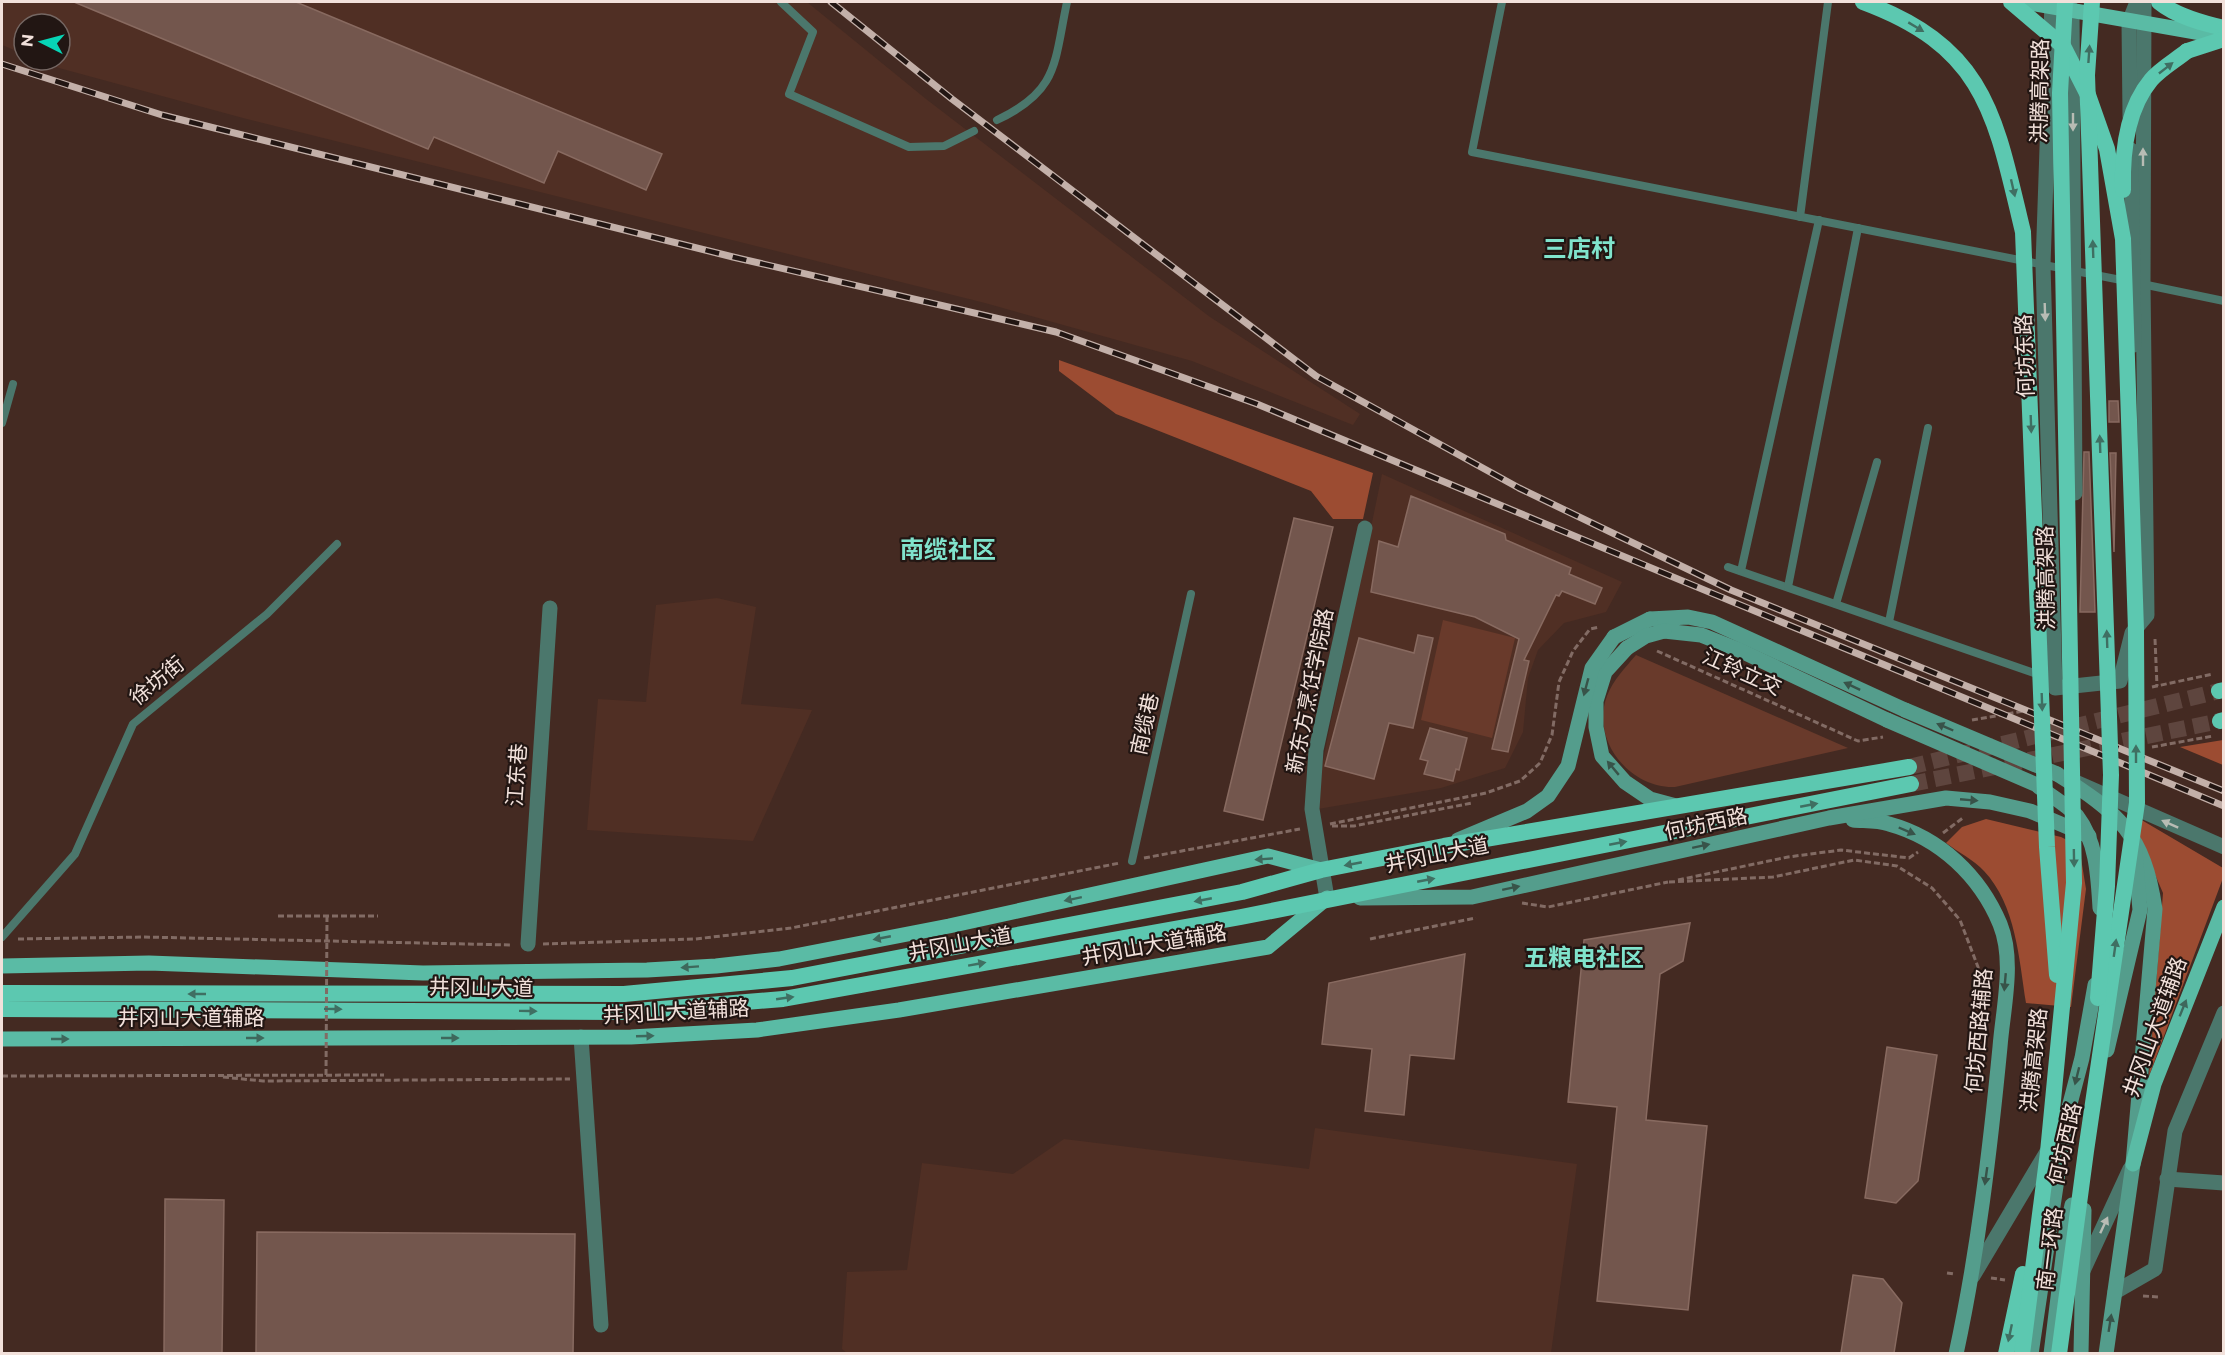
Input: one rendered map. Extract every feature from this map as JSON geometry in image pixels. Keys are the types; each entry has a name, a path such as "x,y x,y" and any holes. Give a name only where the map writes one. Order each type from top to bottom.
{"highway":[{"path":"1863,2 1891,12 1923,30 1957,57 1976,84 2002,142 2023,232 2047,847 2061,1019"},
{"path":"2011,2 2063,46 2088,95 2107,149 2123,239"},
{"path":"2086,1151 2107,886 2111,775 2087,75 2092,2"},
{"path":"2159,2 2166,8 2202,23 2223,28"},
{"name":"洪腾高架路","path":"2048,1152 2074,883 2060,93 2062,4"},
{"path":"2086,1151 2137,803 2136,630 2122,158 2131,117 2151,80 2187,51 2223,38"},
{"name":"井冈山大道","path":"2,993 635,993 792,978 1242,892 1321,870 1444,846 1679,807 1910,775 1241,917 783,999 624,1012 2,1009"},
{"name":"南一环路","path":"2060,1353 2086,1151"},
{"path":"2006,1353 2048,1152"},
{"name":"南一环路","path":"2022,1353 2048,1152"}],"main road":[{"path":"2024,2 2062,4 2129,22 2223,38"},
{"path":"1444,846 1527,811 1548,796 1568,766 1592,668 1611,631 1650,619 1688,616 1712,622 1905,710 2057,774 2103,803 2134,839 2150,874 2155,909 2133,1164 2106,1353"},
{"name":"何坊西路","path":"1679,807 1650,799 1625,782 1602,756 1596,727 1596,701 1605,672 1627,648 1646,636 1664,631 1701,635 1739,650 1887,720 2037,785 2076,815 2089,836 2098,873 2101,933 2094,998 2066,1119 2031,1353"},
{"name":"何坊西路","path":"1327,898 1472,897 1829,818 1946,798 1990,802 2030,811 2089,836"},
{"name":"何坊西路辅路","path":"1829,818 1888,823 1924,838 1955,859 1981,887 2001,926 2007,964 1990,1152 1973,1276 1956,1353"},
{"name":"何坊西路","path":"2051,1353 2066,1233 2140,910 2134,839"},
{"name":"井冈山大道辅路","path":"2,966 149,963 423,973 647,970 716,966 779,959 949,926 1268,856 1321,870"},
{"name":"井冈山大道辅路","path":"2,1039 581,1037 757,1030 898,1010 1268,947 1327,898"},
{"name":"井冈山大道辅路","path":"2133,1164 2154,1084 2223,908"},
{"path":"2081,1353 2086,1151"},
{"path":"1965,1353 1973,1276"}],"street":[{"path":"2137,2 2129,22 2138,283"},
{"path":"2055,680 2055,688 2120,681 2132,633 2138,565 2138,283 2144,2"},
{"name":"何坊东路","path":"2055,680 2043,265 2062,4"},
{"path":"2062,4 2074,271 2076,685"},
{"name":"新东方烹饪学院路","path":"1327,898 1312,808 1316,750 1365,528"},
{"name":"江东巷","path":"528,944 550,608"},
{"path":"2057,774 2223,847"},
{"path":"2115,1292 2155,1269 2175,1131 2223,1013"},
{"path":"581,1037 602,1325"},
{"path":"1973,1276 2066,1119"},
{"path":"2053,1335 2133,1164"},
{"path":"2167,1179 2223,1183"}],"lane":[{"path":"781,2 813,32 789,94 909,147 944,146 974,131"},
{"path":"998,120 1023,108 1043,90 1053,64 1066,2"},
{"path":"1502,2 1472,152 2223,301"},
{"path":"1800,217 1828,2"},
{"path":"1741,571 1819,220"},
{"path":"1788,587 1858,228"},
{"path":"2,423 13,384"},
{"path":"1889,622 1928,428"},
{"path":"1836,604 1876,462"},
{"name":"徐坊街","path":"2,937 75,854 133,724 267,614 337,544"},
{"path":"1728,567 2055,680"},
{"name":"南缆巷","path":"1132,861 1191,594"}],"path":[{"path":"13,939 143,937 528,944 695,939 791,928 1019,885 1132,861 1486,794 1520,780 1540,763 1552,735 1559,682 1573,651 1590,629 1611,631"},
{"name":"江铃立交","path":"1648,646 1858,741 1892,735"},
{"path":"2143,688 2223,672"},
{"path":"1961,722 2029,710"},
{"path":"1314,827 1354,826 1472,803"},
{"path":"1939,836 1971,813"},
{"path":"1516,903 1548,907 1788,857 1840,850 1909,858 1921,849"},
{"path":"1669,882 1773,877 1854,860 1897,866 1932,888 1960,920 1978,967 1986,1029"},
{"path":"278,916 378,916"},
{"path":"326,1075 327,917"},
{"path":"1370,939 1476,918"},
{"path":"206,1075 263,1081 584,1079"},
{"path":"2,1076 384,1075"}],"shaded area":[{"path":"2,2 807,2 926,99 1210,317 1360,414 1353,425 1192,361 985,303 243,118 72,72 72,12 12,12 12,49 2,45"},
{"path":"1059,360 1373,473 1363,519 1333,519 1311,491 1116,414 1059,371"},
{"path":"1382,474 1622,582 1606,612 1564,623 1538,650 1528,678 1523,732 1505,768 1441,788 1318,809 1322,765"},
{"path":"717,598 756,607 741,704 812,710 753,841 587,830 598,699 646,702 656,605"},
{"path":"1443,620 1515,638 1492,738 1421,720"},
{"path":"1636,655 1848,748 1675,787 1659,786 1643,780 1618,759 1609,745 1604,729 1603,713 1607,696 1613,685"},
{"path":"2223,740 2223,765 2180,747"},
{"path":"2128,812 2223,868 2223,878 2149,1076 2163,893"},
{"path":"1986,819 2061,837 2079,846 2086,889 2071,1007 2026,1003 2014,933 2003,900 1995,885 1980,867 1946,843 1962,827"},
{"path":"1315,1128 1577,1164 1551,1353 848,1354 842,1349 847,1272 907,1270 922,1163 1013,1174 1064,1139 1309,1169"}],"building":[{"path":"74,2 296,2 662,154 646,190 558,151 544,183 434,137 428,149"},
{"path":"2109,401 2118,401 2119,422 2109,422"},
{"path":"2084,452 2089,452 2095,612 2080,612"},
{"path":"2110,453 2116,453 2114,552"},
{"path":"1411,496 1505,534 1506,540 1571,568 1569,574 1602,588 1595,604 1562,591 1559,596 1556,595 1524,660 1529,661 1508,752 1492,749 1519,639 1475,617 1371,592 1379,541 1398,547"},
{"path":"1294,518 1333,527 1263,820 1224,811"},
{"path":"1418,635 1433,638 1413,728 1389,723 1374,779 1325,766 1359,638 1414,653"},
{"path":"1430,728 1467,738 1459,770 1456,769 1453,781 1424,774 1428,761 1420,759"},
{"path":"1690,923 1683,961 1660,974 1646,1120 1707,1126 1688,1310 1597,1301 1617,1107 1568,1102 1584,940"},
{"path":"1465,954 1454,1059 1410,1055 1404,1115 1365,1111 1372,1049 1322,1044 1329,983"},
{"path":"1887,1047 1937,1055 1918,1181 1896,1203 1865,1198"},
{"path":"165,1199 224,1200 222,1353 164,1353"},
{"path":"257,1232 575,1234 573,1353 256,1353"},
{"path":"1853,1275 1883,1279 1902,1303 1894,1353 1841,1353"}],"tunnel":[{"path":"1909,767 2219,691"},
{"path":"1911,784 2220,721"}],"railway":[{"path":"831,2 952,99 1316,376 1519,488 1731,590 2224,791"},
{"path":"2,64 162,115 733,257 1056,332 1257,404 2224,806"}],"district":[{"name":"三店村","path":"1579,249"},
{"name":"南缆社区","path":"948,550"},
{"name":"五粮电社区","path":"1584,958"}]}
